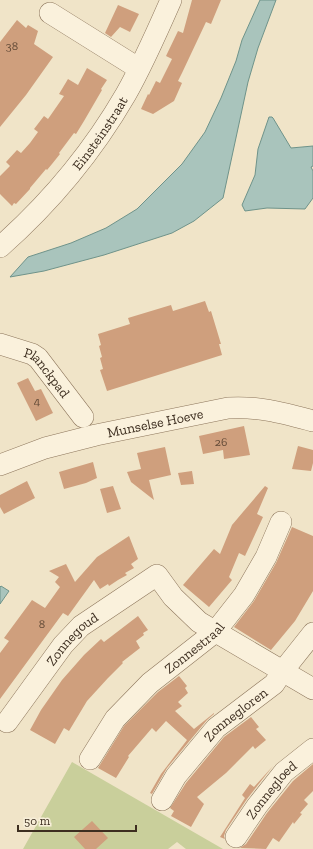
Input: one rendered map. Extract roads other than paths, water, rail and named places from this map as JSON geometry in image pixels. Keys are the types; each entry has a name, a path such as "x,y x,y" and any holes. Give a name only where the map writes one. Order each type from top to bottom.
{"street":[{"name":"Einsteinstraat","path":"0,247 42,208 87,152 122,100 171,0"},
{"path":"50,13 138,68"},
{"name":"Planckpad","path":"0,344 32,354 38,358 83,417"},
{"name":"Munselse Hoeve","path":"0,465 45,448 96,435 228,408 246,407 263,409 313,421"},
{"name":"Zonnestraal","path":"90,759 115,719 150,683 215,632 244,594 266,557 281,522"},
{"name":"Zonnegoud","path":"7,722 63,645 81,626 157,575 173,597 199,622 215,632"},
{"path":"215,632 313,689"},
{"name":"Zonnegloren","path":"162,800 176,776 216,728 274,684 313,633"},
{"name":"Zonnegloed","path":"236,837 257,806 284,772 313,749"}],"water":[{"path":"260,0 276,0 258,48 248,82 223,198 194,221 172,233 104,255 44,271 10,277 28,257 71,243 106,228 137,209 182,164 205,132 221,98 236,61 242,40"},
{"path":"269,117 273,118 291,148 313,146 313,166 311,167 313,171 313,198 305,209 267,208 245,211 242,205 255,175 258,149"},
{"path":"1,586 9,591 0,604 0,587"}]}
